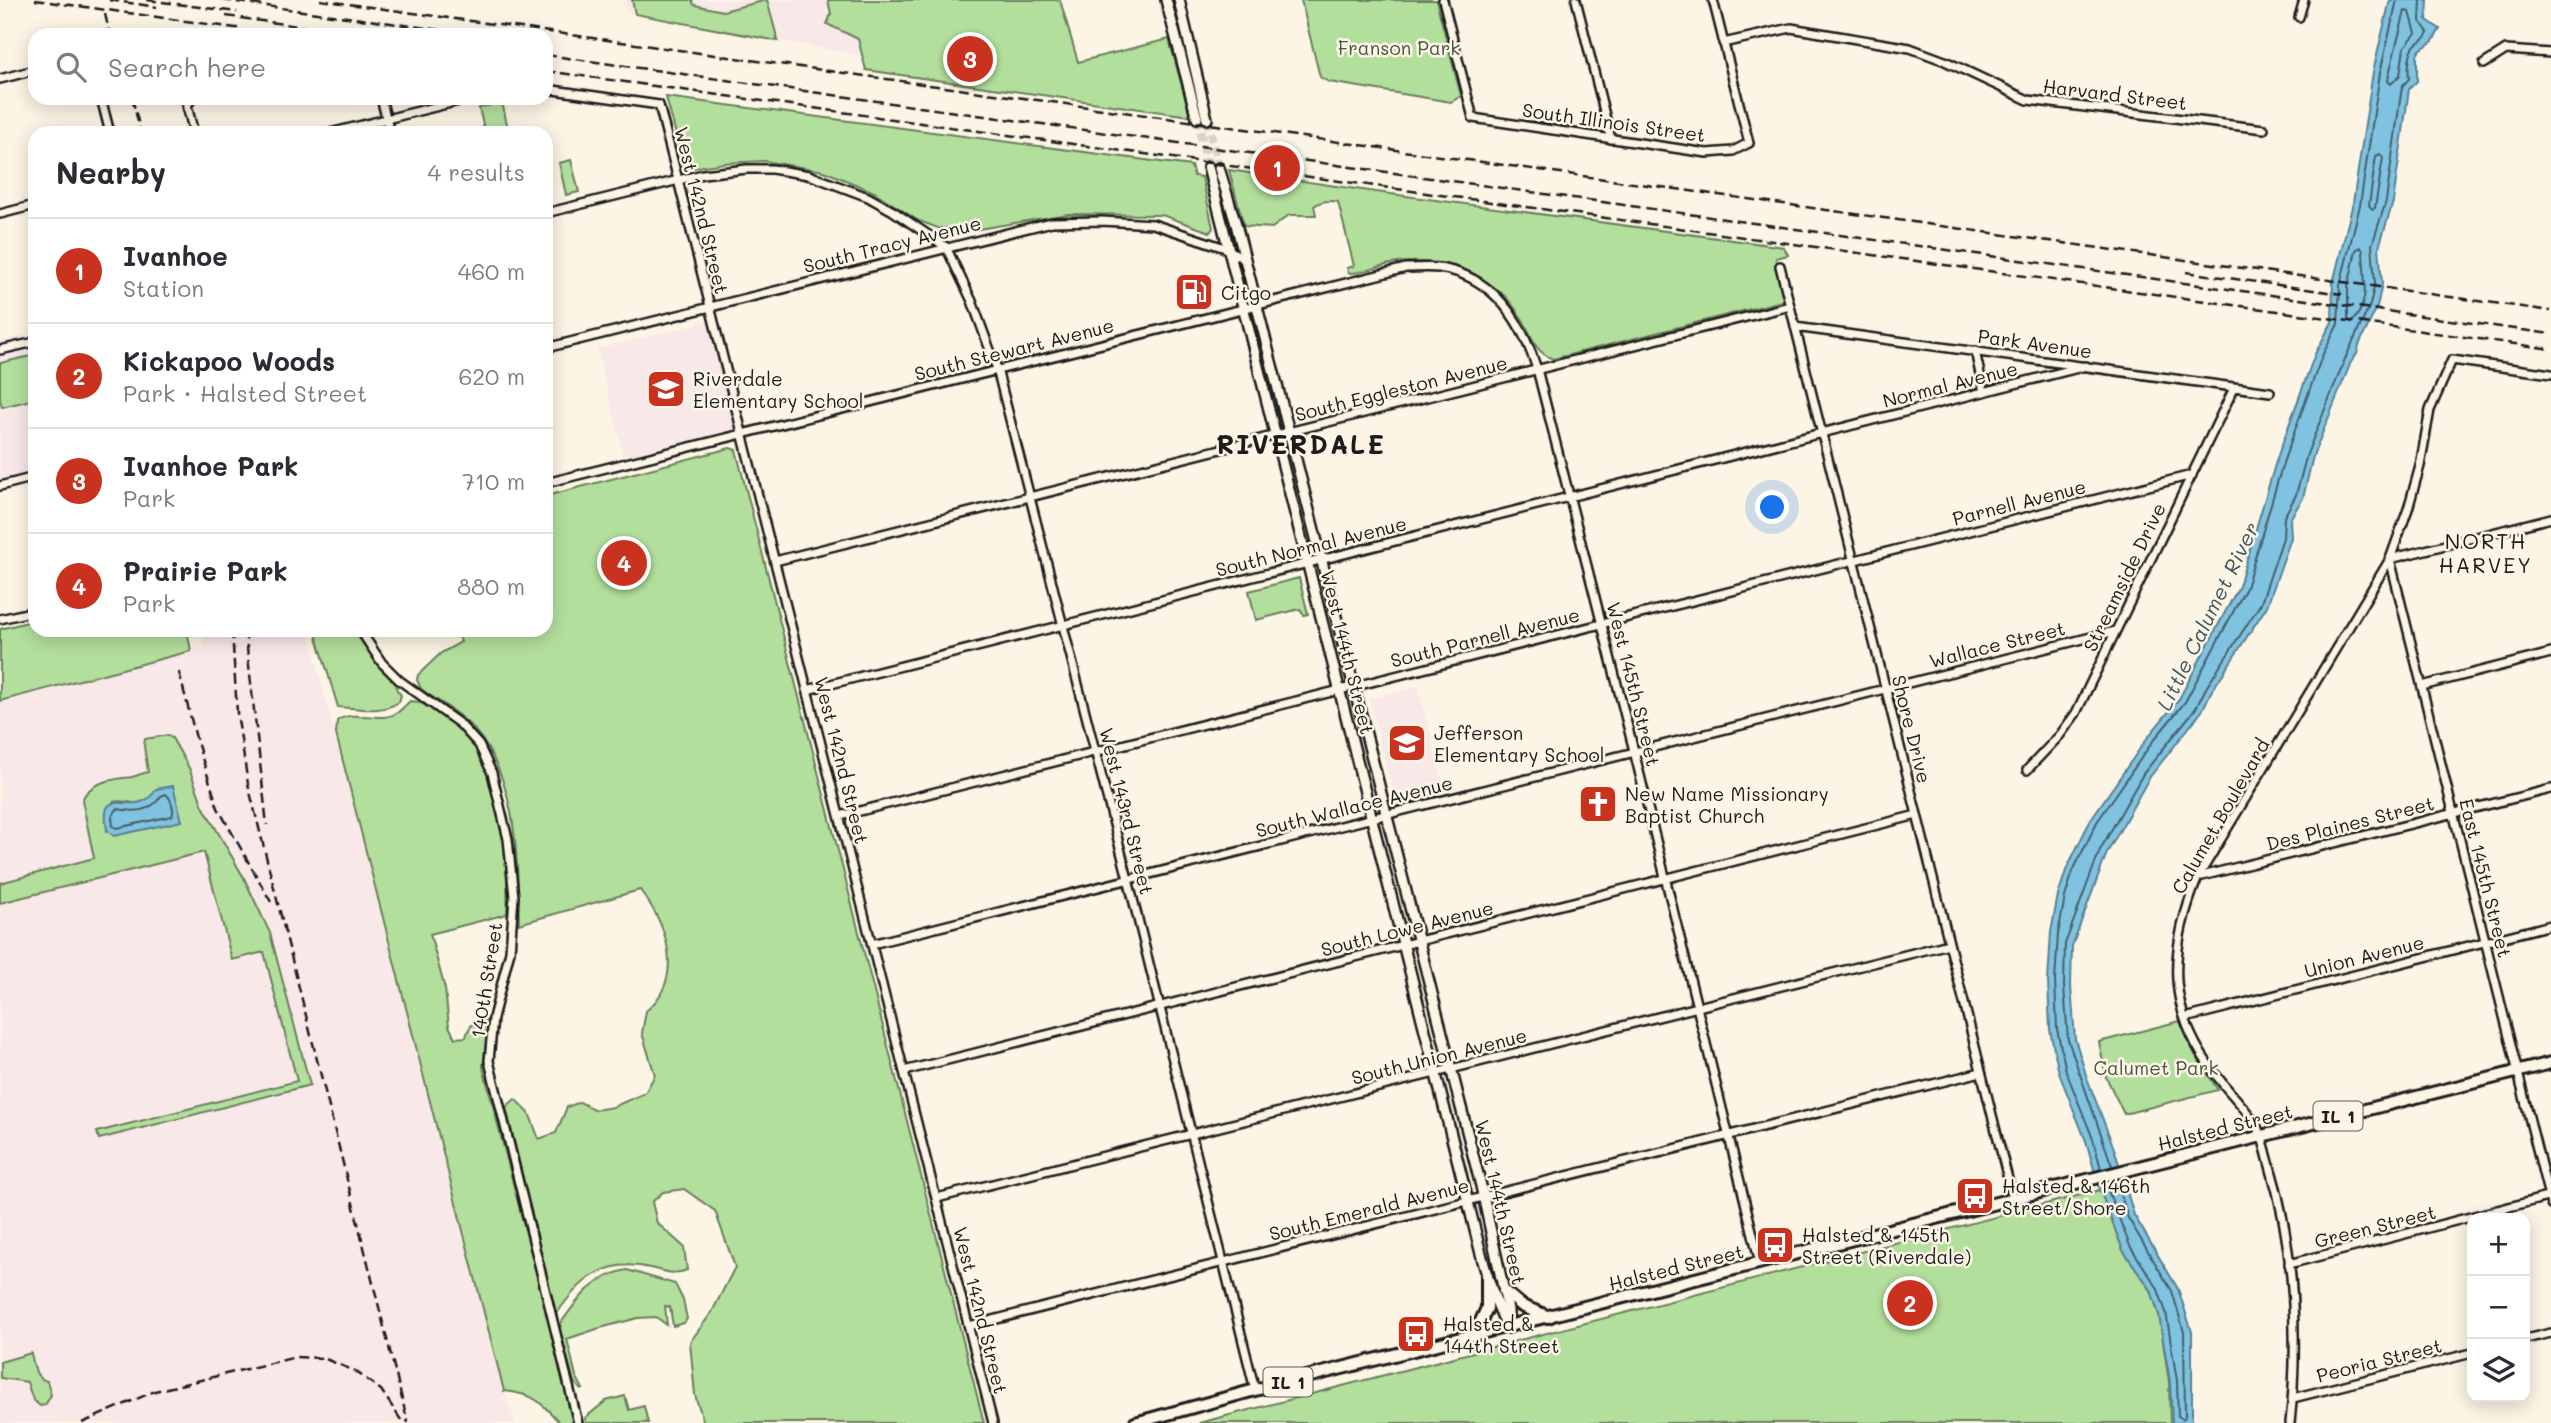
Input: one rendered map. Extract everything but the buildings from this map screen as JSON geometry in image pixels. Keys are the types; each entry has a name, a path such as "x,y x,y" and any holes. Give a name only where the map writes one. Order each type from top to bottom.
{"main road":[{"name":"Halsted Street","path":"1135,1423 1255,1390 2551,1063"},
{"path":"1474,1336 1488,1308 1487,1275"},
{"path":"1504,1291 1522,1306 1549,1317"}],"street":[{"path":"1166,0 1202,119 1179,0"},
{"name":"South Illinois Street","path":"1443,0 1473,118 1707,153 1733,151 1749,143 1723,43"},
{"path":"1576,0 1611,139"},
{"path":"1713,0 1723,43"},
{"path":"2299,17 2304,0"},
{"name":"Harvard Street","path":"1723,43 1791,28 1910,48 1945,61 2028,100 2264,129"},
{"path":"1174,30 1185,30"},
{"path":"2484,64 2505,50 2551,53"},
{"path":"0,79 28,72"},
{"name":"West 142nd Street","path":"553,90 659,105 993,1423"},
{"path":"103,105 108,126"},
{"path":"188,105 192,126"},
{"path":"383,105 388,126"},
{"path":"358,126 443,105"},
{"name":"West 144th Street","path":"1209,167 1487,1275 1508,1328"},
{"name":"West 144th Street","path":"1219,168 1257,305 1483,1196 1508,1310 1508,1328"},
{"path":"553,211 724,170 772,169 809,175 868,197 946,247"},
{"path":"0,214 28,207"},
{"name":"South Tracy Avenue","path":"553,346 1030,226 1076,220 1153,224 1228,249 1245,260"},
{"name":"West 143rd Street","path":"946,247 972,301 997,369 1255,1390"},
{"name":"Shore Drive","path":"1780,266 2013,1199"},
{"name":"South Stewart Avenue","path":"553,482 1406,268 1440,268 1469,276 1488,290"},
{"name":"West 145th Street","path":"1488,290 1510,310 1527,339 1537,369 1760,1263"},
{"name":"South Eggleston Avenue","path":"775,561 1790,306"},
{"name":"Park Avenue","path":"1795,327 2270,392"},
{"path":"0,351 28,344"},
{"path":"1975,351 1984,392"},
{"name":"Calumet Boulevard","path":"2290,1423 2293,1335 2289,1264 2280,1199 2261,1136 2246,1110 2197,1048 2185,1018 2176,984 2177,945 2183,913 2198,877 2390,559 2411,498 2430,410 2452,360 2551,374"},
{"name":"Normal Avenue","path":"1822,434 2086,366"},
{"name":"Streamside Drive","path":"2027,770 2060,735 2076,713 2234,388"},
{"name":"South Normal Avenue","path":"807,690 1822,434"},
{"name":"Parnell Avenue","path":"1854,560 2192,475"},
{"path":"0,486 28,479"},
{"path":"2390,559 2551,518"},
{"name":"East 145th Street","path":"2390,559 2550,1199"},
{"name":"South Parnell Avenue","path":"840,816 1854,560"},
{"path":"0,619 28,613"},
{"name":"Wallace Street","path":"1885,688 2115,631"},
{"name":"140th Street","path":"365,637 382,663 399,680 460,724 479,745 492,773 508,839 514,897 510,951 493,1018 489,1061 579,1423"},
{"path":"2422,685 2551,653"},
{"name":"South Wallace Avenue","path":"872,944 1885,688"},
{"name":"Des Plaines Street","path":"2198,877 2551,789"},
{"name":"South Lowe Avenue","path":"904,1071 1917,816"},
{"name":"Union Avenue","path":"2185,1018 2551,925"},
{"name":"South Union Avenue","path":"937,1198 1949,944"},
{"name":"South Emerald Avenue","path":"969,1326 1981,1072"},
{"name":"Green Street","path":"2289,1264 2550,1199"},
{"path":"2530,1338 2551,1333"},
{"name":"Peoria Street","path":"2292,1398 2467,1354"}],"shaded area":[{"path":"624,0 848,0 862,56 627,12"},
{"name":"Riverdale Elementary School","path":"708,321 735,430 624,457 597,349"},
{"path":"28,335 28,473 0,480 0,341"},
{"path":"203,637 310,637 499,1377 516,1423 0,1423 0,701 205,647"},
{"name":"Jefferson Elementary School","path":"1418,686 1444,787 1395,799 1369,699"}],"green space":[{"path":"632,0 692,0 694,5 723,11 767,0 778,41 635,14"},
{"path":"828,0 1060,0 1078,62 1169,39 1190,116 866,70 858,39 827,24 831,14"},
{"name":"Franson Park","path":"1301,0 1436,0 1461,96 1451,102 1329,82 1320,77"},
{"path":"666,97 1191,166 1194,176 1202,177 1213,228 1210,232 1162,215 1068,214 973,230 938,228 917,220 874,192 824,171 764,161 685,169"},
{"path":"503,105 507,126 483,126 479,108"},
{"path":"571,160 579,192 566,195 559,163"},
{"path":"1229,170 1784,247 1788,255 1776,258 1786,300 1553,359 1536,346 1524,321 1504,295 1473,275 1447,266 1419,262 1391,264 1349,273 1347,268 1354,266 1338,202 1319,203 1314,206 1316,215 1289,215 1272,228 1244,226"},
{"path":"28,357 28,401 2,407 0,363"},
{"path":"730,448 736,450 984,1423 704,1423 695,1395 690,1342 712,1312 735,1267 715,1211 684,1189 663,1192 652,1202 657,1223 684,1247 687,1270 673,1273 634,1265 607,1269 595,1274 574,1291 556,1315 506,1107 515,1099 529,1113 539,1139 556,1133 567,1107 580,1102 595,1110 613,1107 645,1093 655,1075 642,1033 646,1011 658,998 665,983 669,968 668,952 658,919 640,890 519,924 516,847 507,796 499,771 473,728 421,689 417,680 418,675 441,653 461,642 459,637 553,637 553,494"},
{"path":"1299,578 1308,614 1304,615 1300,609 1256,620 1249,591"},
{"path":"28,622 28,637 188,637 191,651 0,701 0,629"},
{"path":"317,637 360,637 377,662 394,677 401,695 399,702 377,709 338,707"},
{"path":"410,701 428,707 471,741 484,762 498,804 507,874 507,914 430,934 445,989 449,1026 455,1038 466,1037 474,1023 489,1020 483,1067 575,1423 560,1423 536,1400 523,1394 504,1391 336,734 337,721 344,717 390,716"},
{"path":"168,735 172,738 189,768 203,806 244,878 270,933 310,1085 99,1139 97,1132 297,1081 264,952 232,960 204,852 0,903 0,883 94,858 82,800 97,785 148,772 145,739","holes":["151,798 107,830 113,802 139,803"]},
{"name":"Calumet Park","path":"2180,1021 2194,1053 2218,1090 2124,1114 2106,1077 2099,1042"},
{"path":"2100,1190 2123,1250 2151,1290 2159,1315 2169,1382 2170,1423 1199,1423"},
{"path":"627,1270 675,1284 683,1300 687,1319 684,1323 673,1326 670,1307 665,1306 667,1325 656,1317 638,1318 567,1339 576,1376 583,1389 581,1390 574,1382 560,1329 561,1323 589,1289 606,1277"},
{"path":"31,1353 35,1370 39,1377 47,1381 51,1395 45,1405 40,1406 33,1400 27,1382 0,1378 0,1362"},
{"path":"625,1396 629,1410 644,1406 648,1423 586,1423 585,1418 606,1401"}],"water":[{"path":"2390,0 2428,0 2427,20 2440,29 2433,41 2417,55 2417,81 2409,89 2393,202 2379,247 2382,284 2377,307 2351,362 2313,456 2303,498 2290,519 2291,538 2267,606 2211,692 2202,711 2149,778 2107,853 2072,946 2071,986 2075,1039 2087,1078 2115,1151 2134,1215 2178,1289 2192,1332 2192,1423 2172,1423 2170,1382 2159,1315 2151,1290 2123,1250 2100,1190 2086,1141 2059,1073 2050,1030 2048,981 2051,932 2058,895 2067,868 2091,819 2148,737 2179,699 2239,586 2277,458 2315,354 2332,322 2333,283 2353,203 2373,72"},
{"path":"173,786 182,821 114,836 107,830 108,806 114,803 139,803 148,799 156,789"}],"tunnel":[{"path":"1197,118 1208,167"},
{"path":"1207,119 1219,168"}],"railway":[{"path":"35,0 236,28"},
{"path":"109,0 157,7"},
{"path":"147,0 237,12"},
{"path":"222,0 427,28"},
{"path":"320,0 521,28"},
{"path":"105,14 108,28"},
{"path":"226,16 312,28"},
{"path":"553,32 2551,311"},
{"path":"553,56 2551,334"},
{"path":"553,72 2551,349"},
{"path":"134,105 139,126"},
{"path":"2186,272 2342,294"},
{"path":"232,637 237,713 248,784 408,1423"},
{"path":"246,637 267,825"},
{"path":"179,672 218,808 271,902"},
{"path":"82,1423 155,1391 296,1357 323,1358 355,1371 381,1390 403,1423"}],"place":[{"name":"Ivanhoe Park","path":"970,59"},
{"name":"Ivanhoe","path":"1277,168"},
{"name":"Citgo","path":"1194,292"},
{"name":"Riverdale Elementary School","path":"666,389"},
{"name":"Prairie Park","path":"624,563"},
{"name":"Jefferson Elementary School","path":"1407,743"},
{"name":"New Name Missionary Baptist Church","path":"1598,804"},
{"name":"Halsted & 146th Street/Shore","path":"1975,1196"},
{"name":"Halsted & 145th Street (Riverdale)","path":"1775,1245"},
{"name":"Kickapoo Woods","path":"1910,1303"},
{"name":"Halsted & 144th Street","path":"1416,1334"}],"district":[{"name":"RIVERDALE","path":"1301,444"},
{"name":"NORTH HARVEY","path":"2486,552"}],"water label":[{"name":"Little Calumet River","path":"2207,616"}]}
